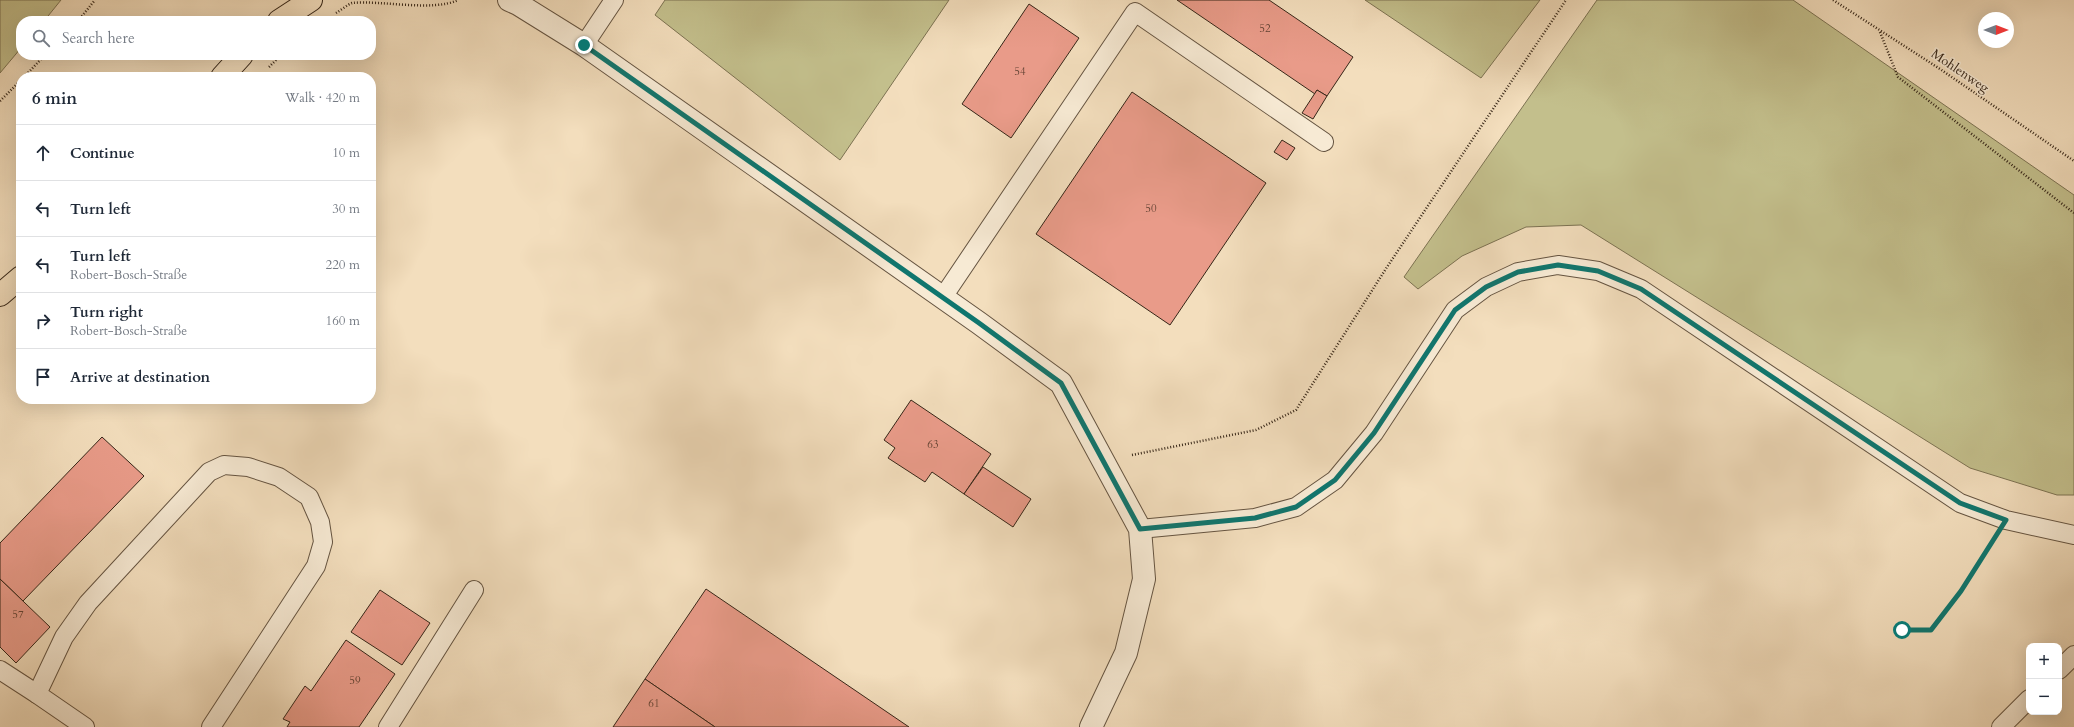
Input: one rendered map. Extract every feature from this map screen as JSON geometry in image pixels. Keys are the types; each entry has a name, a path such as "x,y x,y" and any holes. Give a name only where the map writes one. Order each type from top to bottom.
{"main road":[{"path":"274,16 285,0"},
{"path":"287,16 311,0"},
{"path":"227,72 237,60"},
{"path":"0,295 16,281"}],"street":[{"path":"514,1 584,45 943,297 1061,383 1140,529 1144,579 1126,653 1090,727"}],"lane":[{"path":"584,45 614,0"},
{"path":"943,297 1135,12 1324,142"},
{"path":"1140,529 1255,518 1296,507 1335,480 1374,433 1455,310 1486,287 1518,272 1558,265 1598,271 1641,289 1960,503 2006,520 2074,535"},
{"path":"37,694 64,637 88,603 210,472 224,465 248,466 280,477 308,497 320,522 322,542 316,566 211,727"},
{"path":"388,727 474,590"},
{"path":"2062,667 2074,655"},
{"path":"0,670 85,727"},
{"path":"2001,727 2026,702"}],"path":[{"path":"82,16 95,0"},
{"path":"334,14 352,3 378,1 441,4 458,0"},
{"path":"1103,461 1256,430 1296,410 1387,267 1566,0"},
{"name":"Mohlenweg","path":"1833,0 1880,32 1940,69 2074,161"},
{"path":"1880,32 1898,77 2074,213"},
{"path":"29,72 40,60"},
{"path":"0,101 16,85"},
{"path":"1902,630 1931,630 1961,591 2006,520"}],"shaded area":[{"path":"0,0 61,0 48,16 16,16 16,54 0,73"},
{"path":"665,0 949,0 840,160 655,15"},
{"path":"1365,0 1540,0 1481,78"},
{"path":"1597,0 1793,0 2074,195 2074,495 2057,495 1970,468 1581,225 1526,227 1462,256 1418,289 1404,277"}],"building":[{"path":"1177,0 1269,0 1353,57 1327,96 1317,90 1315,94"},
{"path":"1029,4 1079,38 1011,138 962,104"},
{"path":"1317,90 1327,96 1313,119 1302,113"},
{"path":"1132,92 1266,183 1170,325 1036,234"},
{"path":"1282,140 1295,148 1287,160 1274,152"},
{"path":"911,400 991,454 964,494 932,472 925,482 888,458 895,448 884,440"},
{"path":"102,437 144,476 23,601 0,579 0,543"},
{"path":"983,467 1031,499 1013,527 964,494"},
{"path":"0,579 50,627 16,663 0,647"},
{"path":"706,589 909,727 715,727 645,679"},
{"path":"380,590 430,623 402,665 351,632"},
{"path":"346,640 395,674 359,727 287,727 290,722 283,719 305,686 311,691"},
{"path":"645,679 715,727 613,727"}],"route":[{"path":"584,45 979,323 1061,383 1140,529 1255,518 1296,507 1335,480 1374,433 1455,310 1486,287 1518,272 1558,265 1598,271 1641,289 1960,503 2006,520 1961,591 1931,630 1902,630"}]}
